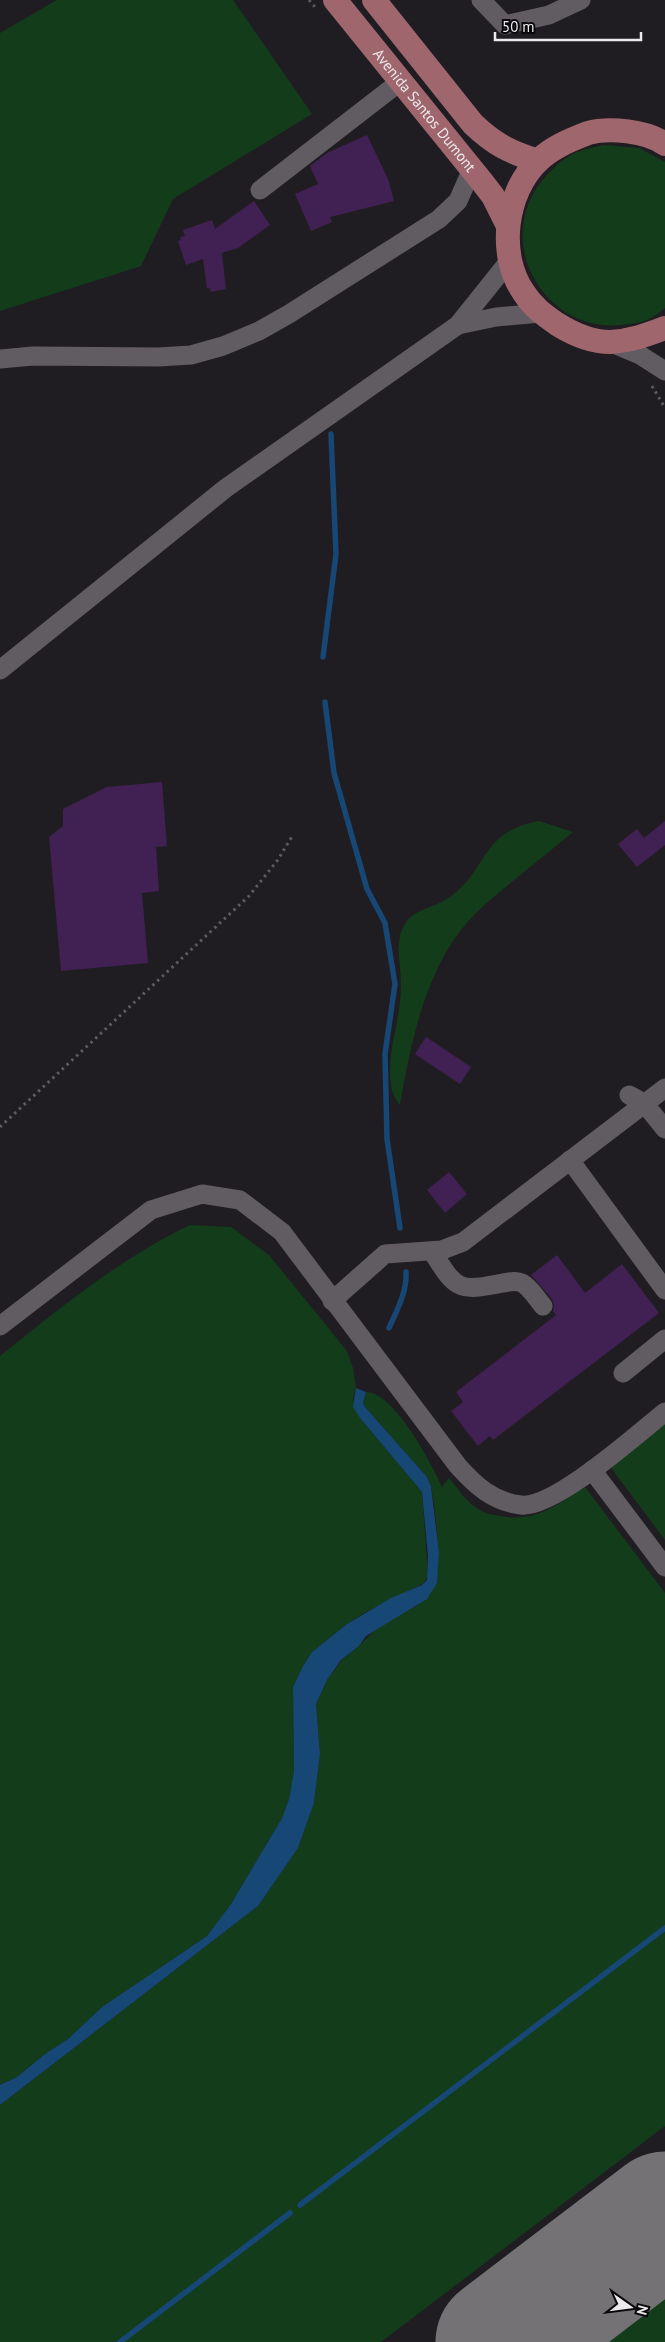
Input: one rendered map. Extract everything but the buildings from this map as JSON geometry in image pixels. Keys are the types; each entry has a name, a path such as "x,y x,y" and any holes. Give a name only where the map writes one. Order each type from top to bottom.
{"main road":[{"name":"Avenida Santos Dumont","path":"335,0 472,168 493,196 508,226"},
{"name":"Avenida Santos Dumont","path":"374,0 473,124 491,141 510,152 538,161"},
{"path":"665,144 630,131 597,131 565,141 538,161 517,191 508,226 510,260 523,292 541,313 575,335 609,342 639,339 665,328"}],"street":[{"path":"482,0 505,25 549,15 581,0"},
{"path":"260,190 401,81"},
{"path":"0,360 33,356 159,357 191,354 223,346 259,331 288,314 439,219 458,201 472,168"},
{"path":"0,670 226,488 458,326 510,260"},
{"path":"458,326 496,317 541,313"},
{"path":"609,342 640,356 665,371"},
{"path":"332,1301 385,1254 442,1250 463,1242 570,1160 636,1099 665,1088"},
{"path":"636,1099 665,1129"},
{"path":"570,1160 665,1290"},
{"path":"0,1326 151,1210 202,1194 240,1200 282,1232 332,1301 458,1466 480,1489 501,1500 522,1506 545,1500 592,1470 665,1412"},
{"path":"432,1251 449,1278 460,1286 474,1288 516,1281 524,1283 543,1306"},
{"path":"623,1373 665,1339"},
{"path":"592,1470 665,1567"}],"path":[{"path":"0,1127 249,896 277,861 293,835"}],"green space":[{"path":"57,0 233,0 312,114 173,199 141,266 0,311 0,33"},
{"path":"604,145 639,148 665,162 665,308 653,317 641,322 600,325 575,317 554,303 538,284 527,261 523,237 526,211 538,186 564,159 582,150"},
{"path":"539,821 573,832 476,913 459,932 445,954 433,978 416,1029 400,1105 392,1091 390,1072 392,1047 401,996 399,943 403,928 407,921 415,914 442,902 460,889 485,854 505,834 519,826"},
{"path":"190,1225 231,1227 269,1255 347,1351 353,1368 356,1388 353,1399 360,1418 422,1492 428,1575 424,1583 364,1613 347,1624 312,1652 303,1666 293,1687 294,1771 289,1799 282,1818 231,1904 207,1936 102,2007 68,2039 45,2054 17,2077 0,2085 0,1356 68,1302 115,1268 164,1238"},
{"path":"366,1392 377,1395 400,1416 430,1462 442,1487 449,1478 470,1503 483,1512 513,1518 535,1515 555,1506 585,1487 665,1593 665,2126 381,2342 0,2342 0,2105 258,1906 298,1848 314,1803 320,1754 316,1704 327,1680 342,1660 376,1629 418,1605 439,1552 434,1504 427,1477 365,1407 363,1403"},
{"path":"665,1421 665,1540 609,1465"},
{"path":"665,2295 665,2342 603,2342"}],"water":[{"path":"356,1388 366,1392 363,1403 365,1407 427,1477 431,1487 439,1552 437,1583 427,1599 366,1636 359,1646 341,1660 327,1680 316,1704 320,1754 314,1803 298,1848 258,1906 0,2105 0,2085 17,2077 45,2054 68,2039 102,2007 207,1936 231,1904 282,1818 289,1799 294,1771 293,1687 303,1666 312,1652 347,1624 391,1598 422,1585 427,1580 428,1556 422,1492 353,1407"}],"waterway":[{"path":"323,657 336,554 331,434"},
{"path":"325,702 334,773 367,889 385,923 395,984 385,1054 387,1139 400,1228"},
{"path":"389,1328 403,1294 406,1272"},
{"path":"300,2205 665,1928"},
{"path":"120,2342 290,2213"}],"runway":[{"path":"501,2342 665,2217"}]}
